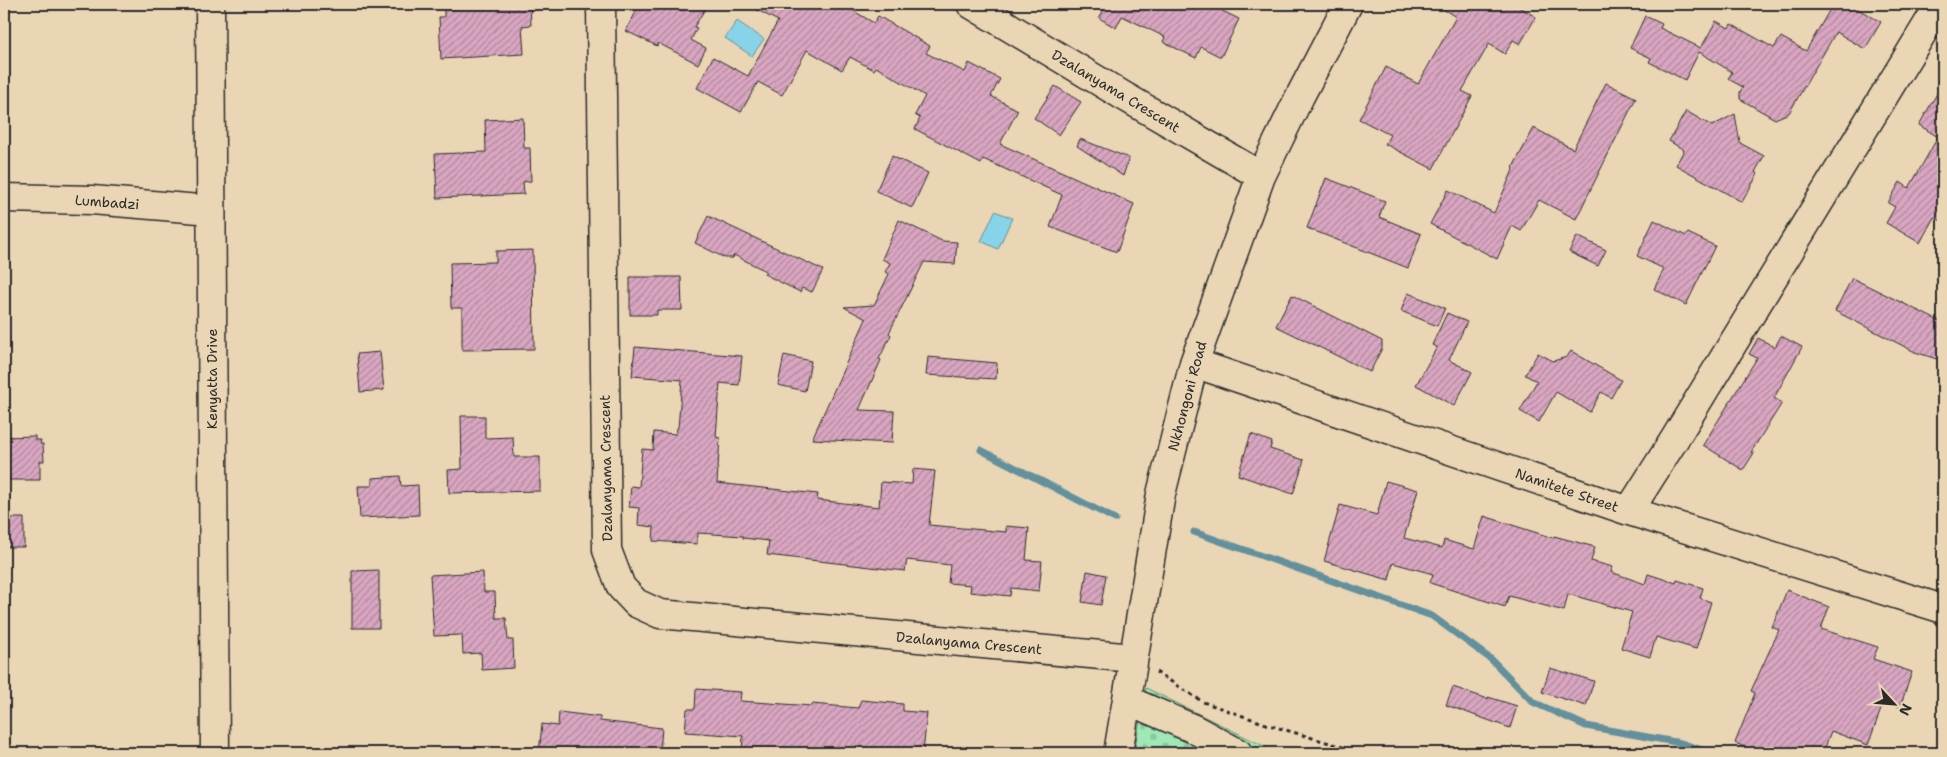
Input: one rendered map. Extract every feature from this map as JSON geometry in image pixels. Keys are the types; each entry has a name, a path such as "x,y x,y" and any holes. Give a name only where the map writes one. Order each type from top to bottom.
{"street":[{"name":"Kenyatta Drive","path":"210,4 215,753"},
{"name":"Dzalanyama Crescent","path":"601,4 607,550 621,587 636,603 660,614 1133,658"},
{"name":"Dzalanyama Crescent","path":"971,4 1122,96 1262,176"},
{"name":"Nkhongoni Road","path":"1118,753 1161,494 1194,364 1262,176 1300,96 1348,4"},
{"path":"1629,511 1940,4"},
{"name":"Lumbadzi","path":"4,198 92,200 211,210"},
{"name":"Namitete Street","path":"1194,364 1629,511 1943,610"},
{"path":"1127,700 1194,729 1238,753"}],"path":[{"path":"1133,658 1203,702 1268,725 1364,753"}],"green space":[{"path":"1146,688 1278,753 1134,753"}],"water":[{"path":"737,21 764,39 752,56 725,38"},
{"path":"995,211 1012,218 998,249 981,241"}],"building":[{"path":"483,4 530,4 531,25 522,26 524,54 441,59 439,17 444,17 444,9 483,6"},
{"path":"640,4 669,4 683,11 688,4 708,4 694,27 697,28 691,40 706,48 698,64 658,43 657,46 626,31"},
{"path":"746,4 842,4 874,23 878,16 930,46 926,53 965,72 969,63 1000,79 991,96 1018,110 1000,144 1134,204 1117,252 1050,227 1062,195 983,159 981,164 915,129 920,118 915,115 925,96 876,67 874,70 850,57 842,70 807,50 782,95 758,82 741,112 697,88 713,57 748,76 778,21"},
{"path":"1097,4 1208,4 1239,19 1221,57 1201,47 1196,58 1163,42 1165,37 1122,16 1116,28 1099,18 1105,8"},
{"path":"1435,4 1514,4 1536,17 1520,44 1513,40 1505,54 1489,44 1462,91 1472,96 1433,169 1385,144 1390,135 1359,119 1386,67 1418,84 1456,17"},
{"path":"1833,4 1849,4 1881,22 1865,49 1836,32 1789,113 1775,119 1740,99 1740,92 1743,87 1728,79 1732,72 1699,52 1685,80 1649,62 1651,58 1630,48 1645,16 1662,24 1660,28 1701,48 1716,21 1729,28 1731,24 1774,48 1781,37 1806,51"},
{"path":"1606,83 1636,98 1576,219 1539,200 1521,231 1512,226 1497,259 1430,224 1448,190 1494,213 1513,167 1534,128 1573,149"},
{"path":"1943,83 1943,222 1934,217 1920,243 1886,223 1895,207 1888,203 1900,182 1909,188 1938,137 1919,125"},
{"path":"1055,86 1081,102 1059,135 1034,118"},
{"path":"1686,111 1712,126 1735,114 1740,143 1764,156 1755,172 1758,174 1742,202 1676,165 1684,150 1669,141"},
{"path":"523,118 524,148 530,148 531,181 523,182 524,194 437,198 435,154 486,152 485,120"},
{"path":"1080,139 1129,158 1123,176 1077,146"},
{"path":"892,156 928,173 912,208 876,191"},
{"path":"1326,178 1385,201 1379,217 1421,234 1408,268 1307,228"},
{"path":"708,216 823,270 812,292 802,288 800,292 764,274 766,271 734,255 733,258 725,258 695,243"},
{"path":"899,220 942,241 957,242 955,264 924,262 889,333 891,335 879,359 881,360 859,410 894,411 892,443 812,439 866,319 844,307 874,305 889,274 885,272 890,263 882,259"},
{"path":"1654,220 1686,236 1688,233 1715,246 1686,305 1654,289 1664,269 1637,256"},
{"path":"1577,236 1606,250 1598,266 1569,252"},
{"path":"533,250 534,349 462,350 462,308 451,308 450,263 496,262 496,251"},
{"path":"630,277 681,277 682,310 657,310 657,315 630,315"},
{"path":"1852,278 1943,323 1943,361 1915,352 1835,311"},
{"path":"1408,293 1445,308 1437,326 1401,311"},
{"path":"1292,295 1382,341 1382,348 1370,372 1276,326"},
{"path":"1447,313 1467,322 1449,360 1472,372 1454,406 1416,385 1437,347 1432,345"},
{"path":"1781,336 1802,347 1774,398 1782,403 1751,452 1754,453 1743,470 1703,445 1757,358 1749,354 1758,338 1775,347"},
{"path":"635,347 742,356 739,385 720,383 716,437 720,438 717,483 818,494 817,500 879,507 881,482 912,484 913,469 935,471 929,525 1006,532 1006,526 1029,528 1026,560 1042,561 1039,591 1011,588 1010,596 970,592 971,585 948,583 950,565 907,560 905,571 767,555 769,541 743,538 743,536 698,533 697,544 653,541 654,527 638,525 639,508 629,507 631,486 639,487 642,449 653,450 654,432 676,434 682,380 632,376"},
{"path":"1571,351 1621,380 1611,398 1601,392 1590,412 1556,392 1539,422 1520,411 1537,381 1525,375 1538,353 1553,361 1567,357"},
{"path":"380,352 384,390 360,392 357,354"},
{"path":"784,355 811,361 805,391 778,385"},
{"path":"928,357 997,363 996,379 926,375"},
{"path":"461,416 485,416 485,438 513,437 514,457 540,457 540,491 449,493 448,470 462,469"},
{"path":"1251,434 1272,442 1270,449 1304,460 1293,494 1238,475"},
{"path":"35,436 35,440 41,440 40,444 43,444 44,461 40,461 40,480 4,480 4,437"},
{"path":"400,476 401,486 418,485 419,515 360,518 358,486 372,486 372,478"},
{"path":"1386,481 1418,490 1404,538 1442,548 1444,540 1474,549 1484,516 1553,538 1554,536 1595,547 1591,561 1613,567 1611,572 1645,584 1648,574 1676,583 1677,580 1703,588 1700,598 1711,602 1696,649 1656,637 1650,657 1621,648 1632,612 1568,594 1564,611 1509,596 1505,607 1430,583 1433,574 1393,563 1389,580 1324,561 1340,505 1377,515"},
{"path":"4,518 24,518 24,547 4,547"},
{"path":"379,570 379,628 352,628 352,571"},
{"path":"1087,571 1106,575 1101,605 1082,602"},
{"path":"483,572 484,592 495,592 496,618 506,618 508,640 513,640 514,668 482,670 481,653 463,654 462,635 434,636 430,575"},
{"path":"1787,590 1829,607 1821,629 1878,647 1873,659 1912,672 1900,707 1884,701 1868,745 1831,731 1823,753 1759,753 1735,743 1755,693 1751,691 1779,630 1772,627"},
{"path":"1550,668 1594,681 1586,706 1542,692"},
{"path":"1453,687 1488,699 1488,697 1517,706 1510,728 1446,705"},
{"path":"696,689 741,692 740,701 858,708 861,700 903,704 903,711 927,713 923,753 742,752 743,736 685,732 687,709 695,709"},
{"path":"559,712 600,717 600,721 662,728 660,753 539,753 542,724 558,726"}],"waterway":[{"path":"981,450 1115,519"},
{"path":"1194,532 1432,616 1492,660 1533,702 1586,726 1681,743 1711,753"}]}
